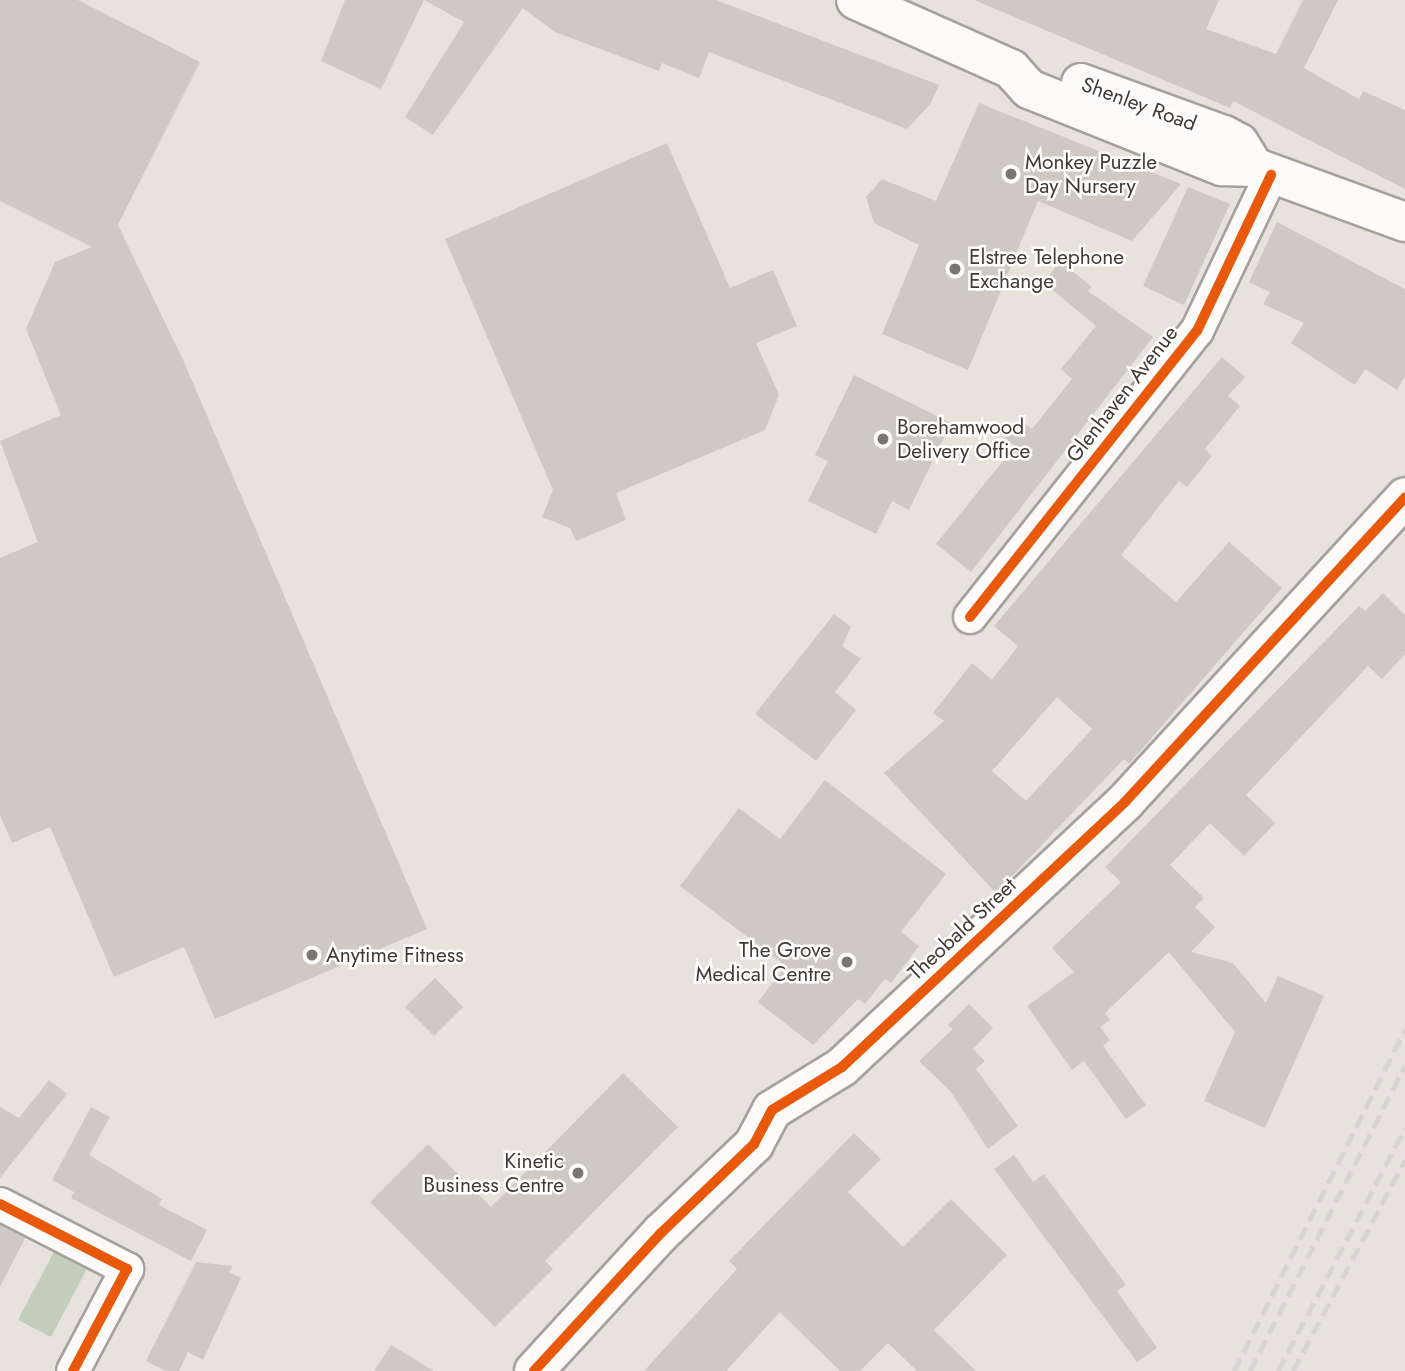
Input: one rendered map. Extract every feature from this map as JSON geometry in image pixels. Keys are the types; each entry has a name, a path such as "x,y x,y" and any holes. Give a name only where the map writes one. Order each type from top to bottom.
{"street":[{"name":"Shenley Road","path":"869,2 1011,69 1030,89 1222,166 1263,171 1308,190 1337,193 1405,222"},
{"name":"Glenhaven Avenue","path":"970,617 1197,331 1263,171"},
{"name":"Shenley Road","path":"1308,190 1324,214 1405,248"},
{"name":"Theobald Street","path":"534,1371 661,1233 754,1144 772,1110 842,1067 1125,802 1405,498"},
{"path":"0,1204 127,1269 73,1371"}],"green space":[{"path":"58,1244 91,1261 51,1337 18,1320"}],"building":[{"path":"0,0 78,0 200,62 118,225 184,362 427,929 215,1019 184,947 114,977 50,827 12,843 0,815 0,558 38,542 0,441 61,415 26,329 55,262 92,247 0,201"},
{"path":"345,0 424,0 381,89 321,61"},
{"path":"424,0 716,0 939,85 931,103 907,129 709,52 699,78 662,63 659,71 555,32 523,8 433,135 405,117 464,22"},
{"path":"974,0 1219,0 1206,29 1276,54 1303,0 1338,0 1304,68 1359,99 1363,91 1405,110 1405,189 1233,101 1230,108"},
{"path":"979,103 1181,184 1132,241 1038,201 968,370 882,334 919,245 874,223 866,197 882,179 936,201"},
{"path":"667,143 730,288 773,270 797,326 756,343 779,395 765,430 616,493 626,520 576,541 570,528 542,517 553,490 445,239"},
{"path":"1188,187 1230,204 1184,305 1143,286"},
{"path":"1277,222 1405,289 1405,376 1397,390 1365,369 1355,385 1291,343 1304,323 1263,304 1270,292 1249,282"},
{"path":"1060,261 1092,287 1088,291 1153,337 971,572 936,544 1015,446 1004,437 1019,419 1032,429 1072,379 1061,369 1096,326 1044,283"},
{"path":"1222,357 1245,377 1228,396 1240,406 1205,449 1212,456 1187,487 1179,481 1121,555 1176,602 1229,542 1282,588 1129,764 1124,759 996,893 884,773 944,721 933,713 972,663 992,680 1018,646 994,626","holes":["1057,697 1092,729 1026,801 992,771"]},
{"name":"Borehamwood Delivery Office","path":"854,375 951,423 909,510 892,501 876,534 808,501 828,461 815,455"},
{"path":"1383,593 1405,615 1405,654 1382,679 1368,666 1246,795 1275,823 1244,856 1210,823 1170,865 1204,898 1195,907 1215,927 1191,952 1233,963 1266,1003 1278,976 1324,996 1265,1128 1204,1101 1235,1032 1169,952 1105,1013 1110,1020 1100,1027 1110,1040 1103,1046 1146,1105 1126,1119 1084,1061 1072,1070 1027,1006 1074,972 1052,948 1121,882 1105,867 1359,606 1365,611"},
{"path":"834,614 851,627 842,646 861,659 835,692 856,710 816,761 755,714"},
{"path":"825,780 946,874 901,932 919,946 891,983 885,979 865,1004 858,999 813,1045 758,1002 786,966 680,886 739,808 780,839"},
{"path":"435,978 463,1007 434,1036 405,1007"},
{"path":"969,1004 993,1028 973,1049 985,1061 976,1069 1018,1126 988,1149 951,1092 919,1061 953,1029 948,1025"},
{"name":"Kinetic Business Centre","path":"623,1073 678,1127 545,1261 553,1269 495,1327 370,1202 428,1144 491,1207"},
{"path":"49,1080 67,1094 0,1178 0,1107 19,1118"},
{"path":"91,1107 110,1117 89,1155 162,1199 159,1205 207,1230 191,1261 71,1198 74,1192 52,1180"},
{"path":"854,1133 881,1159 848,1192 903,1247 951,1199 1007,1255 934,1330 976,1371 917,1371 888,1343 860,1371 840,1371 780,1312 726,1371 644,1371 737,1269 729,1261"},
{"path":"1014,1155 1033,1182 1044,1174 1126,1285 1117,1291 1157,1348 1137,1362 994,1169"},
{"path":"0,1225 25,1238 0,1287"},
{"path":"196,1262 233,1266 229,1272 241,1278 203,1360 188,1352 179,1371 166,1371 146,1361"},
{"path":"391,1345 434,1371 374,1371"}],"railway":[{"path":"1234,1371 1405,1029"},
{"path":"1250,1371 1405,1066"},
{"path":"1278,1371 1405,1128"},
{"path":"1293,1371 1405,1160"}],"cycle path":[{"path":"970,617 1197,331 1271,175"},
{"path":"534,1371 661,1233 754,1144 772,1110 842,1067 1125,802 1405,497"},
{"path":"0,1204 127,1269 73,1371"}],"place":[{"name":"Monkey Puzzle Day Nursery","path":"1011,174"},
{"name":"Elstree Telephone Exchange","path":"955,269"},
{"name":"Borehamwood Delivery Office","path":"883,439"},
{"name":"Anytime Fitness","path":"312,955"},
{"name":"The Grove Medical Centre","path":"847,962"},
{"name":"Kinetic Business Centre","path":"578,1173"}]}
